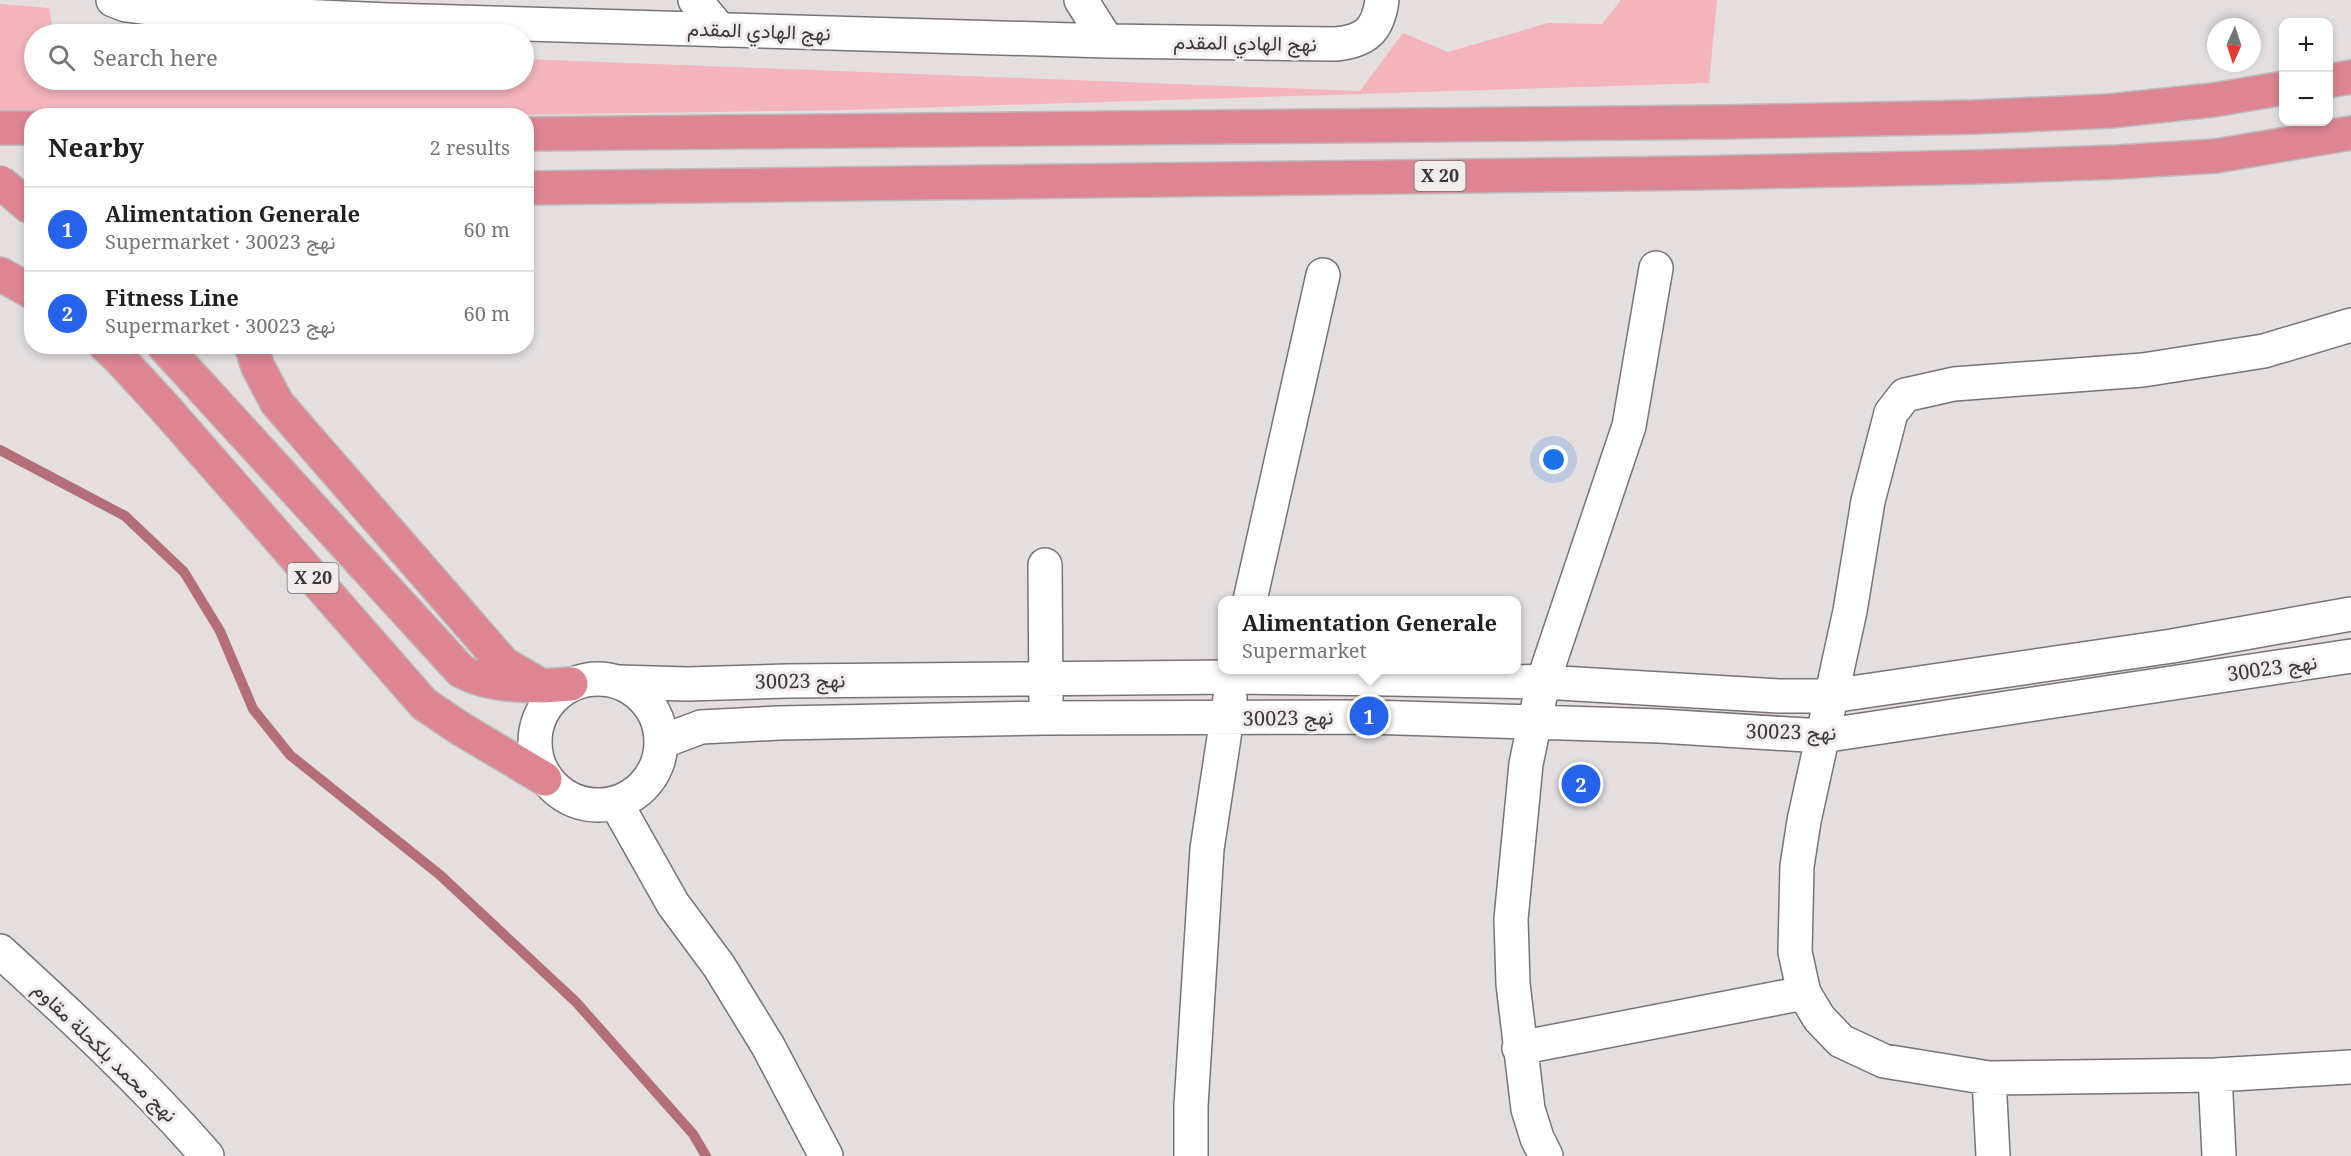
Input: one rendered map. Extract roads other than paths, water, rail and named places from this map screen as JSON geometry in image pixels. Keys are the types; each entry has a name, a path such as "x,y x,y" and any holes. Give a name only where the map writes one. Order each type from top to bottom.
{"highway":[{"path":"2333,80 2351,77"},
{"path":"534,134 1975,117 2110,111 2213,100 2279,89"},
{"path":"0,128 24,128"},
{"name":"X 20","path":"534,188 1694,173 1976,167 2216,156 2351,133"},
{"path":"0,183 24,184"},
{"path":"0,183 24,202"},
{"path":"0,274 24,288"},
{"name":"X 20","path":"115,354 164,407 423,704 545,779"},
{"path":"126,354 164,407"},
{"path":"171,354 460,671 477,680 491,683 557,685"},
{"path":"240,354 277,403 504,664 557,685"},
{"path":"254,354 277,403"}],"street":[{"name":"نهج الهادي المقدم","path":"113,0 126,5 164,10 528,24"},
{"path":"695,0 720,30"},
{"path":"1081,0 1107,41"},
{"name":"نهج الهادي المقدم","path":"534,24 1107,41 1353,43 1369,34 1378,20 1382,0"},
{"path":"1546,1156 1537,1138 1528,1109 1513,984 1511,919 1526,764 1543,682 1629,426 1656,268"},
{"path":"1251,596 1323,275"},
{"path":"2351,326 2264,351 2143,370 1954,384 1905,395 1891,413 1868,501 1850,611 1822,736 1797,866 1795,952 1804,993 1819,1018 1841,1041 1884,1061 1989,1078 2215,1075 2351,1067"},
{"path":"1045,565 1045,718"},
{"name":"نهج 30023","path":"1268,674 1543,682 1779,696 1831,696 2160,648 2351,614"},
{"name":"نهج 30023","path":"661,742 701,727 779,723 1045,718 1368,717 1660,726 1822,736 2351,657"},
{"name":"نهج 30023","path":"620,682 687,684 787,681 1046,680 1218,674"},
{"name":"نهج 30023","path":"1191,1156 1191,1106 1207,849 1234,674"},
{"path":"587,679 620,682 636,691 650,706 658,723 661,742 658,762 649,780 634,794 616,802 594,806 572,800 545,779 535,751 535,731 542,712 554,695 557,685 587,679"},
{"path":"616,802 673,904 719,966 768,1046 826,1156"},
{"name":"نهج محمد بلكحلة مقاوم","path":"0,951 106,1048 155,1097 207,1156"},
{"path":"1519,1048 1804,993"},
{"path":"2215,1075 2219,1156"},
{"path":"1989,1078 1993,1156"}],"waterway":[{"path":"0,450 125,516 184,572 220,631 253,709 290,755 440,875 576,1002 693,1134 706,1156"}],"place":[{"name":"Alimentation Generale","path":"1369,716"},
{"name":"Fitness Line","path":"1581,784"}]}
